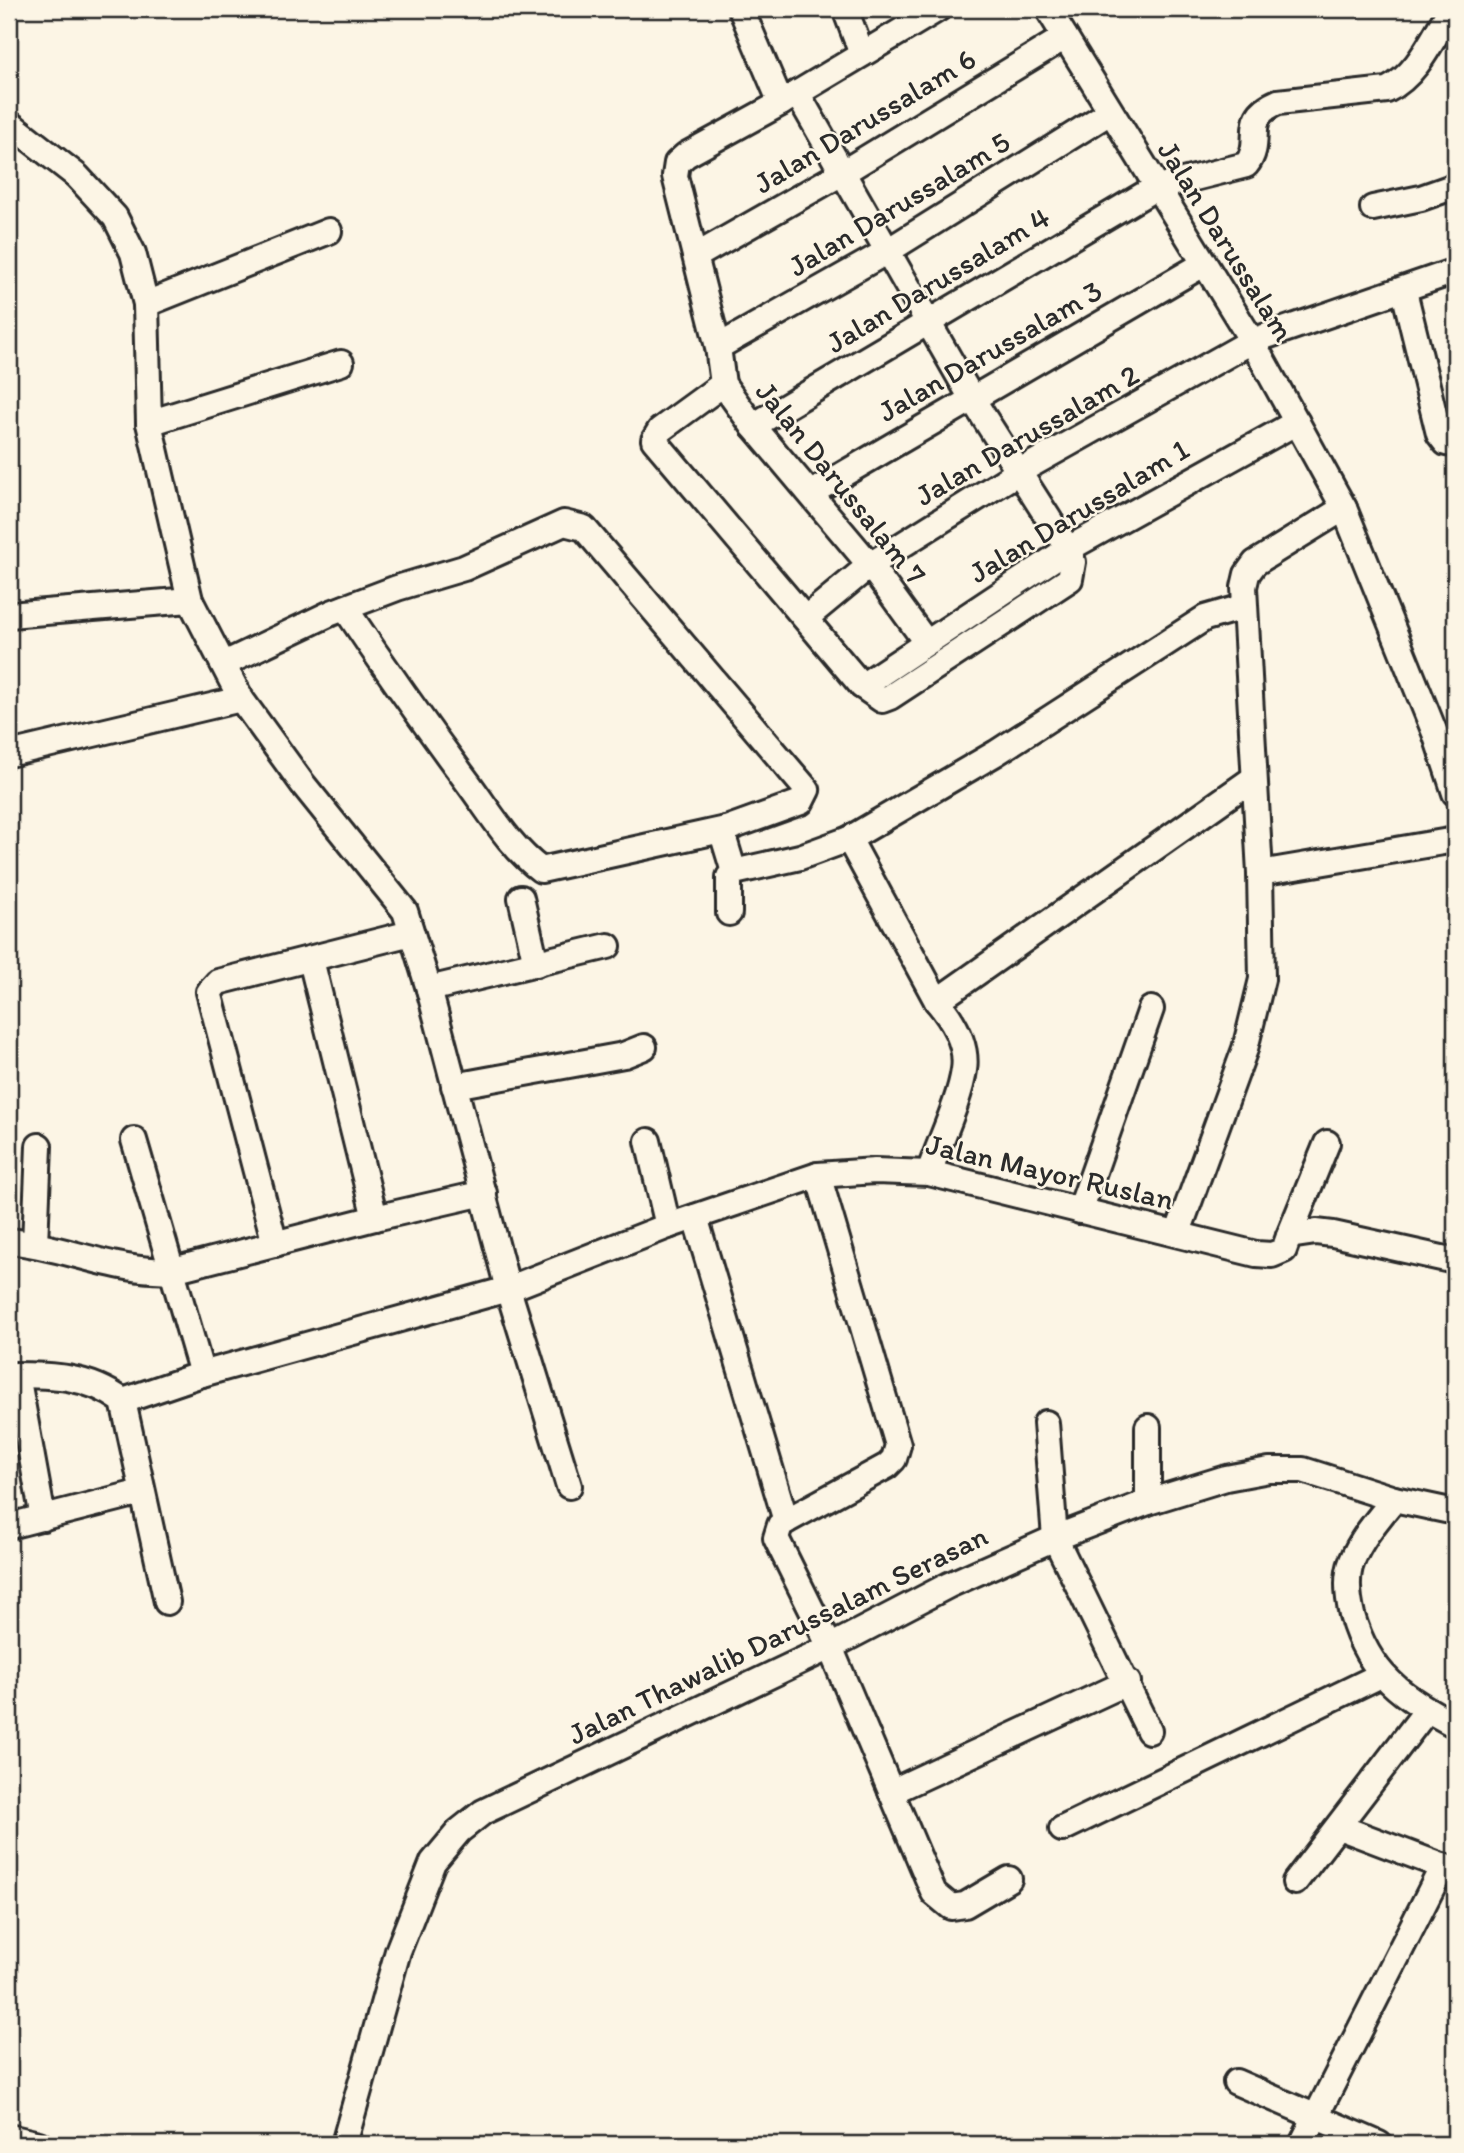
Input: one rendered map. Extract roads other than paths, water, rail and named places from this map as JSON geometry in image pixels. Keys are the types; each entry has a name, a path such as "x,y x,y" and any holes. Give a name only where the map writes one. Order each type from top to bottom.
{"street":[{"path":"723,384 660,430 654,440 862,686 882,699 890,697 1064,585 1073,571 1068,549 971,397 930,320 886,251 842,173 789,98 741,9"},
{"path":"845,9 862,54"},
{"name":"Jalan Darussalam 7","path":"926,642 870,565 753,426 723,384 718,347 675,176 677,163 686,155 789,98 938,9"},
{"name":"Jalan Darussalam","path":"1048,9 1202,265 1252,341 1344,508 1435,733 1455,793"},
{"name":"Jalan Darussalam 4","path":"753,426 1156,188 1246,165 1253,157 1255,117 1264,108 1278,102 1387,89 1400,83 1413,70 1451,9"},
{"name":"Jalan Darussalam 6","path":"696,256 842,173 1065,37"},
{"name":"Jalan Darussalam 5","path":"718,347 886,251 1110,111"},
{"path":"9,123 23,131 77,176 115,217 133,253 146,304 149,423 190,600 241,699 302,783 405,911 429,989 508,1289 569,1486"},
{"path":"1373,208 1421,198 1455,186"},
{"path":"146,304 329,231"},
{"name":"Jalan Darussalam 3","path":"811,492 1202,265"},
{"name":"Jalan Darussalam 2","path":"806,618 870,565 1020,471 1252,341 1455,271"},
{"path":"1404,290 1439,434 1446,443 1455,444"},
{"path":"149,423 341,363"},
{"name":"Jalan Darussalam 1","path":"862,686 1068,549 1297,422"},
{"path":"1178,1232 1255,1015 1262,979 1260,873 1243,607 1247,574 1255,563 1344,508"},
{"path":"224,664 345,608 464,568 564,523 584,528 807,790 801,802 726,829 541,870 528,860 503,830 404,697 345,608"},
{"path":"9,615 190,600"},
{"path":"729,913 729,877 734,872 800,857 849,839 996,753 1205,618 1243,607"},
{"path":"9,754 241,699"},
{"path":"937,1001 1254,778"},
{"path":"726,829 724,839 734,872"},
{"path":"849,839 937,1001 952,1019 961,1044 964,1069 929,1173"},
{"path":"1260,873 1455,840"},
{"path":"521,898 536,964"},
{"path":"275,1244 209,1003 209,992 218,982 411,933"},
{"path":"429,989 608,946"},
{"path":"312,960 375,1218"},
{"path":"1080,1211 1151,1009"},
{"path":"454,1086 624,1055 644,1047"},
{"path":"134,1140 202,1374"},
{"path":"648,1142 668,1226"},
{"path":"1289,1236 1327,1143"},
{"path":"35,1244 39,1146"},
{"name":"Jalan Mayor Ruslan","path":"123,1401 202,1374 508,1289 668,1226 818,1175 876,1171 929,1173 1080,1211 1178,1232 1255,1254 1272,1255 1284,1250 1289,1236"},
{"path":"818,1175 898,1445 897,1453 887,1466 786,1521 780,1525 776,1538 830,1647 934,1893 951,1907 965,1905 1009,1879"},
{"path":"9,1241 35,1244 150,1272 173,1270 484,1193"},
{"path":"695,1217 786,1521"},
{"path":"1289,1236 1316,1232 1333,1234 1455,1261"},
{"path":"43,1518 13,1375 68,1376 104,1387 123,1401 167,1602"},
{"path":"1046,1423 1055,1538 1128,1682 1149,1731"},
{"path":"1148,1427 1148,1503"},
{"name":"Jalan Thawalib Darussalam Serasan","path":"344,2144 398,1951 433,1862 460,1831 484,1812 830,1647 949,1585 1055,1538 1148,1503 1226,1478 1280,1470 1303,1470 1394,1499 1455,1512"},
{"path":"9,1526 142,1492"},
{"path":"1394,1499 1366,1534 1351,1564 1348,1593 1356,1629 1366,1654 1381,1675 1406,1698 1455,1725"},
{"path":"1062,1829 1381,1675"},
{"path":"891,1792 1128,1682"},
{"path":"1296,1882 1427,1710"},
{"path":"1302,2144 1449,1869 1339,1827"},
{"path":"1236,2082 1379,2144"},
{"path":"9,2137 39,2144"}]}
